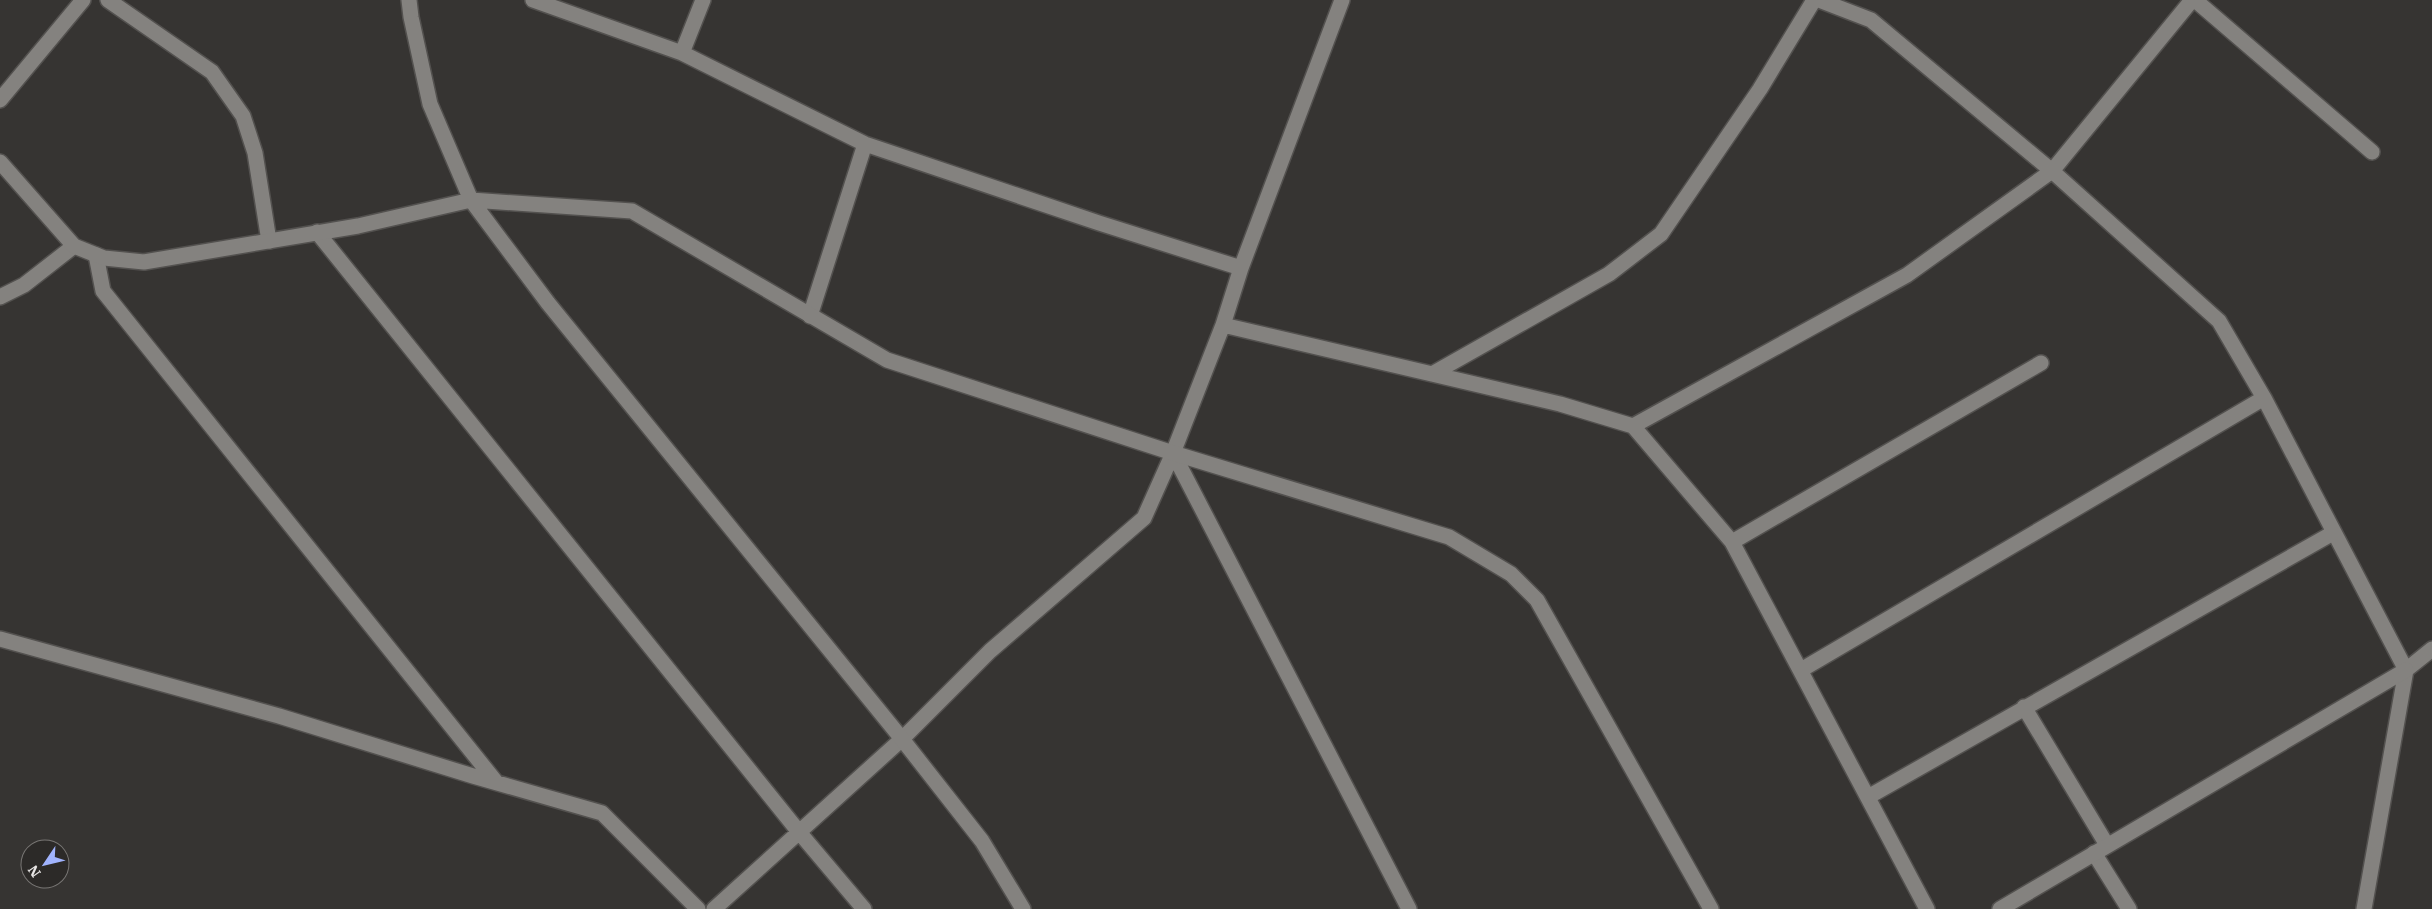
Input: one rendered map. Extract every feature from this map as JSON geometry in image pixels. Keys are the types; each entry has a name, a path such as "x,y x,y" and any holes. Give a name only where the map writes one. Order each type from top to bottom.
{"street":[{"path":"0,100 83,0"},
{"path":"108,0 212,72 243,116 255,153 270,241"},
{"path":"409,0 411,18 430,104 471,200 548,303 902,739 982,841 1022,909"},
{"path":"533,0 682,53 866,144 1099,223 1241,268"},
{"path":"682,53 704,0"},
{"path":"714,909 902,739 990,651 1144,518 1173,453 1223,325 1241,268 1342,0"},
{"path":"1432,374 1609,274 1662,234 1760,89 1814,0"},
{"path":"1820,0 1871,20 2052,171 2219,321 2264,398 2406,670 2364,909"},
{"path":"1633,426 1907,275 2052,171 2194,0 2372,152"},
{"path":"810,316 866,144"},
{"path":"0,162 74,246 104,258 144,262 270,241 471,200 632,211 887,360 1173,453 1449,537 1511,574 1537,600 1710,909"},
{"path":"317,232 799,832 864,909"},
{"path":"0,297 24,285 74,246"},
{"path":"96,255 103,292 496,782"},
{"path":"1223,325 1560,404 1633,426 1732,542 1927,909"},
{"path":"1732,542 2041,364"},
{"path":"1801,670 2264,398"},
{"path":"1173,453 1409,909"},
{"path":"1868,797 2024,706 2333,533"},
{"path":"0,639 279,716 602,813 698,909"},
{"path":"2000,909 2406,670 2432,649"},
{"path":"2024,706 2101,849 2129,909"}]}
